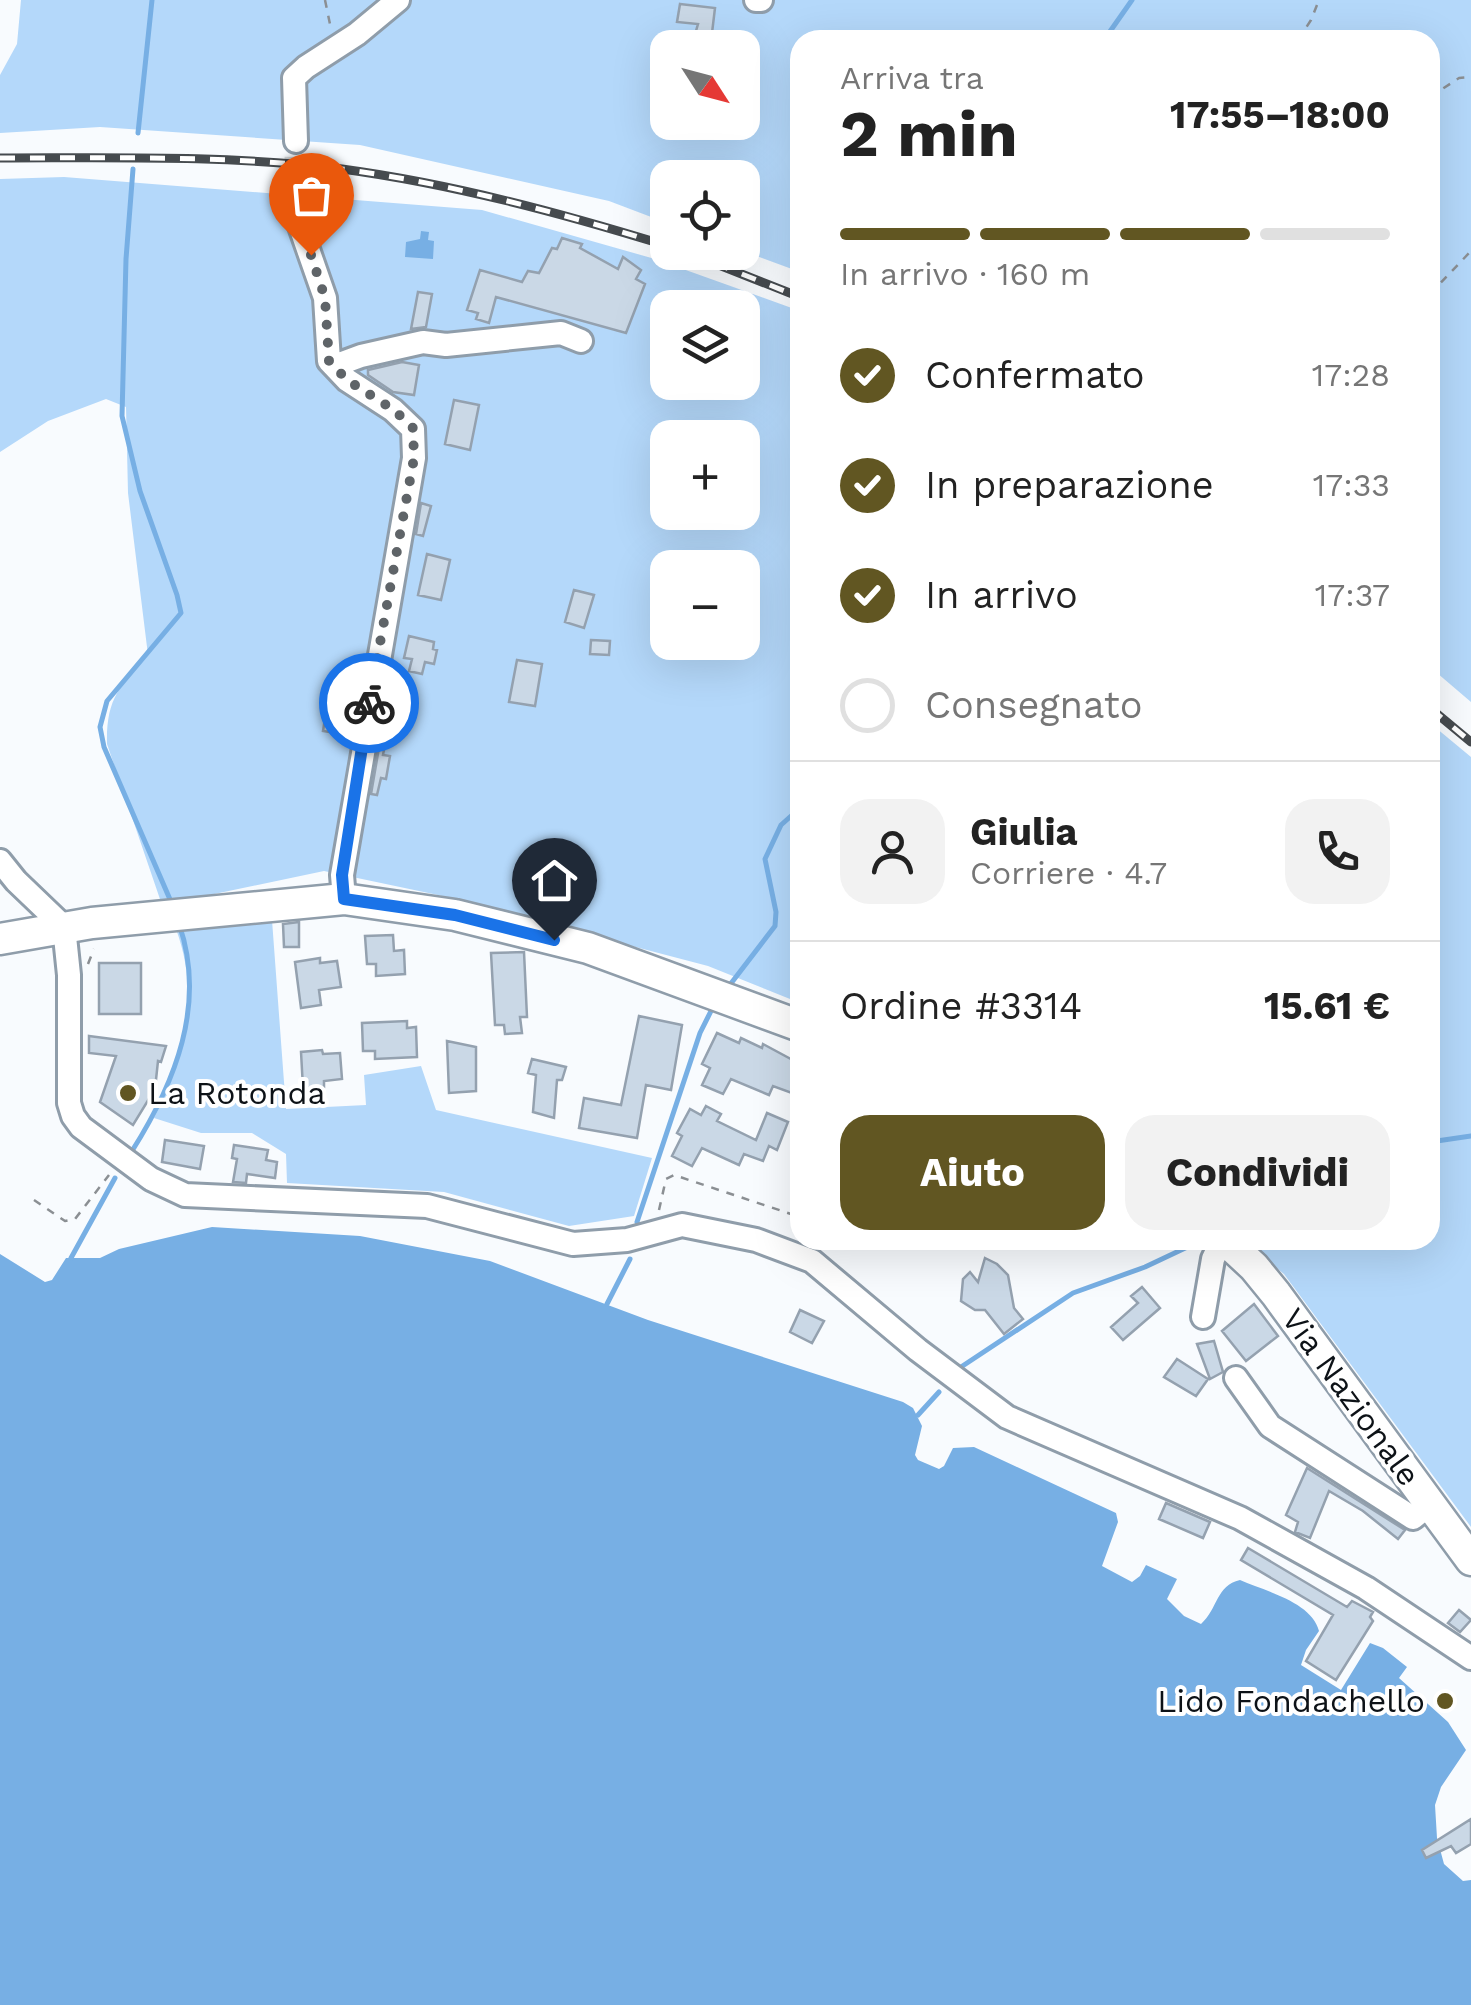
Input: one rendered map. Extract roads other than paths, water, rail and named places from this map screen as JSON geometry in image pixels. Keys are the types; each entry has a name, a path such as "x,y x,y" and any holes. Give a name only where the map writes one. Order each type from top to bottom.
{"main road":[{"path":"0,939 78,925 344,899 455,915 588,948 790,1022"},
{"name":"Via Nazionale","path":"1235,1250 1276,1294 1471,1560"}],"street":[{"path":"296,141 294,78 398,0"},
{"path":"295,179 295,212 325,298 329,361 347,380 394,410 413,428 414,458 342,875 344,899"},
{"path":"334,366 423,342 446,345 561,333 581,341"},
{"path":"0,860 16,881 78,925 69,975 69,1103 73,1116 81,1127 151,1179 184,1194 427,1206 574,1244 627,1240 682,1225 756,1240 824,1271 918,1350 1007,1417 1240,1518 1366,1588 1471,1658"},
{"path":"1203,1317 1213,1259 1218,1250"},
{"path":"1236,1378 1270,1426 1412,1518 1430,1504"}],"waterway":[{"path":"138,133 152,0"},
{"path":"1111,30 1132,0"},
{"path":"133,169 122,416 140,491 181,613 107,701 100,727 104,747 172,904"},
{"path":"729,986 775,926 776,912 765,859 781,825 790,817"},
{"path":"132,1151 161,1098 182,1042 190,984 179,924"},
{"path":"637,1222 700,1033 713,1007"},
{"path":"1440,1141 1471,1136"},
{"path":"71,1258 115,1178"},
{"path":"961,1367 1073,1293 1181,1250"},
{"path":"607,1304 630,1259"},
{"path":"918,1415 939,1392"}],"tunnel":[{"path":"295,179 296,141"}],"railway":[{"path":"0,158 214,159 342,169 506,201 650,241"},
{"path":"732,270 790,293"},
{"path":"1440,716 1471,742"}],"place":[{"name":"La Rotonda","path":"128,1093"},
{"name":"Lido Fondachello","path":"1445,1701"}]}
